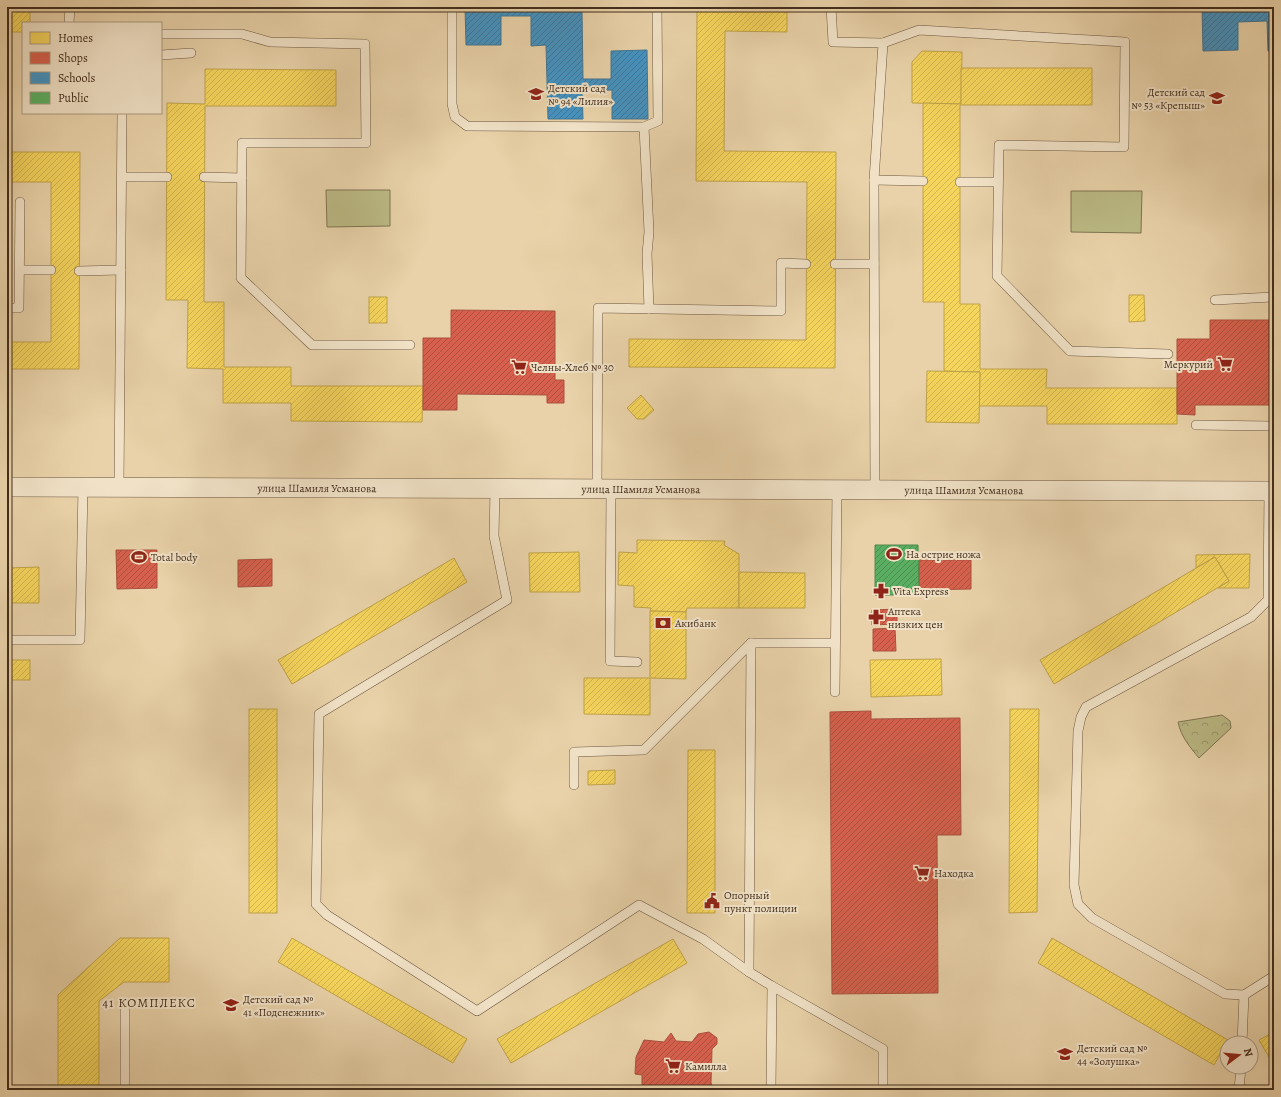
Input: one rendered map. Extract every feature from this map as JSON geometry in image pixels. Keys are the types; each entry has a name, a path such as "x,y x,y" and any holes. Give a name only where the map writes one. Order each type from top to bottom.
{"street":[{"name":"улица Шамиля Усманова","path":"7,487 1272,491"}],"lane":[{"path":"69,22 70,7"},
{"path":"452,7 452,104 455,117 467,126 644,126 658,121 657,7"},
{"path":"832,7 833,42 883,43 919,30 1125,42 1124,147 999,145 997,276 1070,351 1168,354"},
{"path":"162,34 242,34 270,42 365,44 366,144 242,143 241,278 312,345 410,345"},
{"path":"875,490 874,180 883,43"},
{"path":"162,55 191,54"},
{"path":"119,488 122,114"},
{"path":"644,126 649,232 647,254 648,309"},
{"path":"122,177 167,177"},
{"path":"204,178 242,178"},
{"path":"874,180 923,181"},
{"path":"960,182 998,182"},
{"path":"7,308 19,308 20,202"},
{"path":"637,662 610,661 598,308 781,310 781,263 806,264"},
{"path":"835,264 874,264"},
{"path":"20,270 51,270"},
{"path":"80,271 121,270"},
{"path":"1215,300 1274,297"},
{"path":"1196,425 1274,426"},
{"path":"7,640 80,640 83,488"},
{"path":"496,489 494,536 508,600 319,714 316,904 327,915 477,1011 640,904 703,939 749,972 772,986 883,1049 883,1090"},
{"path":"835,692 837,490"},
{"path":"1272,491 1268,600 1251,617 1086,707 1081,717 1078,731 1074,885 1078,904 1092,918 1225,994 1244,995 1274,976"},
{"path":"749,972 751,643"},
{"path":"574,785 574,752 644,750 751,643 835,644"},
{"path":"771,1090 772,986"},
{"path":"1242,1035 1244,995"},
{"path":"125,1006 125,1090"},
{"path":"1239,1090 1240,1075"}],"green space":[{"path":"326,190 390,190 390,226 327,227"},
{"path":"1071,191 1142,191 1141,233 1071,232"},
{"path":"1222,715 1230,721 1231,728 1199,758 1189,746 1178,722"}],"building: Homes":[{"path":"7,7 30,7 30,22 22,22 22,32 7,32"},
{"path":"697,7 787,7 787,32 725,31 724,151 836,152 835,368 629,367 629,339 806,340 807,182 696,181"},
{"path":"922,51 962,52 961,104 912,103 912,62"},
{"path":"961,68 1092,68 1092,105 960,105 960,304 980,304 980,369 1047,369 1046,388 1177,388 1177,424 1047,424 1047,406 979,406 980,372 944,371 944,302 923,302 923,103 961,104"},
{"path":"205,69 336,70 336,106 205,106 204,302 224,302 224,367 291,367 291,386 423,386 422,422 291,421 291,403 223,403 223,369 187,368 188,300 166,300 167,103 205,104"},
{"path":"7,152 80,152 79,369 7,369 7,342 51,342 51,182 7,182"},
{"path":"1129,295 1144,295 1145,321 1129,322"},
{"path":"369,297 387,297 387,323 369,323"},
{"path":"927,371 980,372 979,423 926,422"},
{"path":"641,395 654,410 644,419 637,419 627,408"},
{"path":"637,540 725,541 724,545 739,554 739,608 687,608 686,612 650,611 651,608 634,607 634,586 618,585 619,552 637,553"},
{"path":"579,552 580,592 530,592 529,553"},
{"path":"1250,554 1249,588 1218,588 1229,581 1215,557 1196,568 1196,555"},
{"path":"1215,557 1229,581 1054,684 1040,660"},
{"path":"454,558 467,582 292,684 278,660"},
{"path":"39,567 39,603 7,603 7,568"},
{"path":"739,572 805,573 805,608 739,608"},
{"path":"650,611 686,612 686,679 650,678"},
{"path":"941,659 942,695 871,697 870,660"},
{"path":"11,660 30,660 30,680 11,680"},
{"path":"584,678 650,678 650,715 584,714"},
{"path":"249,709 277,709 277,913 249,913"},
{"path":"1010,709 1039,709 1037,912 1009,913"},
{"path":"688,750 715,750 715,913 687,913"},
{"path":"615,770 615,784 588,785 588,771"},
{"path":"120,938 169,938 169,982 124,982 99,1001 99,1090 58,1090 58,995"},
{"path":"292,938 467,1039 453,1063 278,962"},
{"path":"1052,938 1219,1035 1219,1056 1214,1065 1038,963"},
{"path":"673,939 687,963 511,1063 497,1039"},
{"path":"1274,1032 1273,1064 1259,1040"}],"building: Shops":[{"path":"451,310 555,311 555,380 564,380 564,403 547,403 547,395 457,394 457,410 423,410 423,338 451,338"},
{"name":"Меркурий","path":"1210,320 1274,320 1274,405 1195,405 1195,415 1177,414 1177,339 1210,339"},
{"path":"116,550 157,550 157,588 117,589"},
{"path":"272,559 272,586 238,587 238,560"},
{"path":"919,560 971,560 971,589 919,590"},
{"path":"897,609 897,624 872,625 872,610"},
{"path":"895,628 896,651 873,651 873,629"},
{"path":"871,711 871,719 960,718 961,835 937,835 938,993 832,994 830,712"},
{"name":"Камилла","path":"709,1032 717,1038 717,1044 712,1049 711,1083 714,1090 642,1090 642,1075 635,1074 636,1057 644,1040 664,1042 671,1033 676,1041 692,1042 698,1034"}],"building: Schools":[{"path":"465,7 565,7 565,11 582,11 583,79 611,79 611,51 647,50 648,119 612,119 612,90 582,91 583,119 548,119 546,45 531,46 531,16 501,16 501,45 466,45"},
{"path":"1202,7 1237,7 1237,12 1267,11 1267,7 1274,7 1274,51 1268,51 1267,21 1238,22 1238,50 1203,51"}],"building: Public":[{"path":"875,545 918,545 919,595 875,595"}],"place":[{"name":"Детский сад № 94 «Лилия»","path":"536,94"},
{"name":"Детский сад № 53 «Крепыш»","path":"1217,98"},
{"name":"Меркурий","path":"1225,364"},
{"name":"Челны-Хлеб № 30","path":"519,367"},
{"name":"На острие ножа","path":"894,554"},
{"name":"Total body","path":"139,557"},
{"name":"Vita Express","path":"881,591"},
{"name":"Аптека низких цен","path":"876,617"},
{"name":"Акибанк","path":"663,623"},
{"name":"Находка","path":"922,873"},
{"name":"Опорный пункт полиции","path":"712,901"},
{"name":"Детский сад № 41 «Подснежник»","path":"231,1005"},
{"name":"Детский сад № 44 «Золушка»","path":"1065,1054"},
{"name":"Камилла","path":"673,1066"}],"district":[{"name":"41 КОМПЛЕКС","path":"149,1002"}]}
